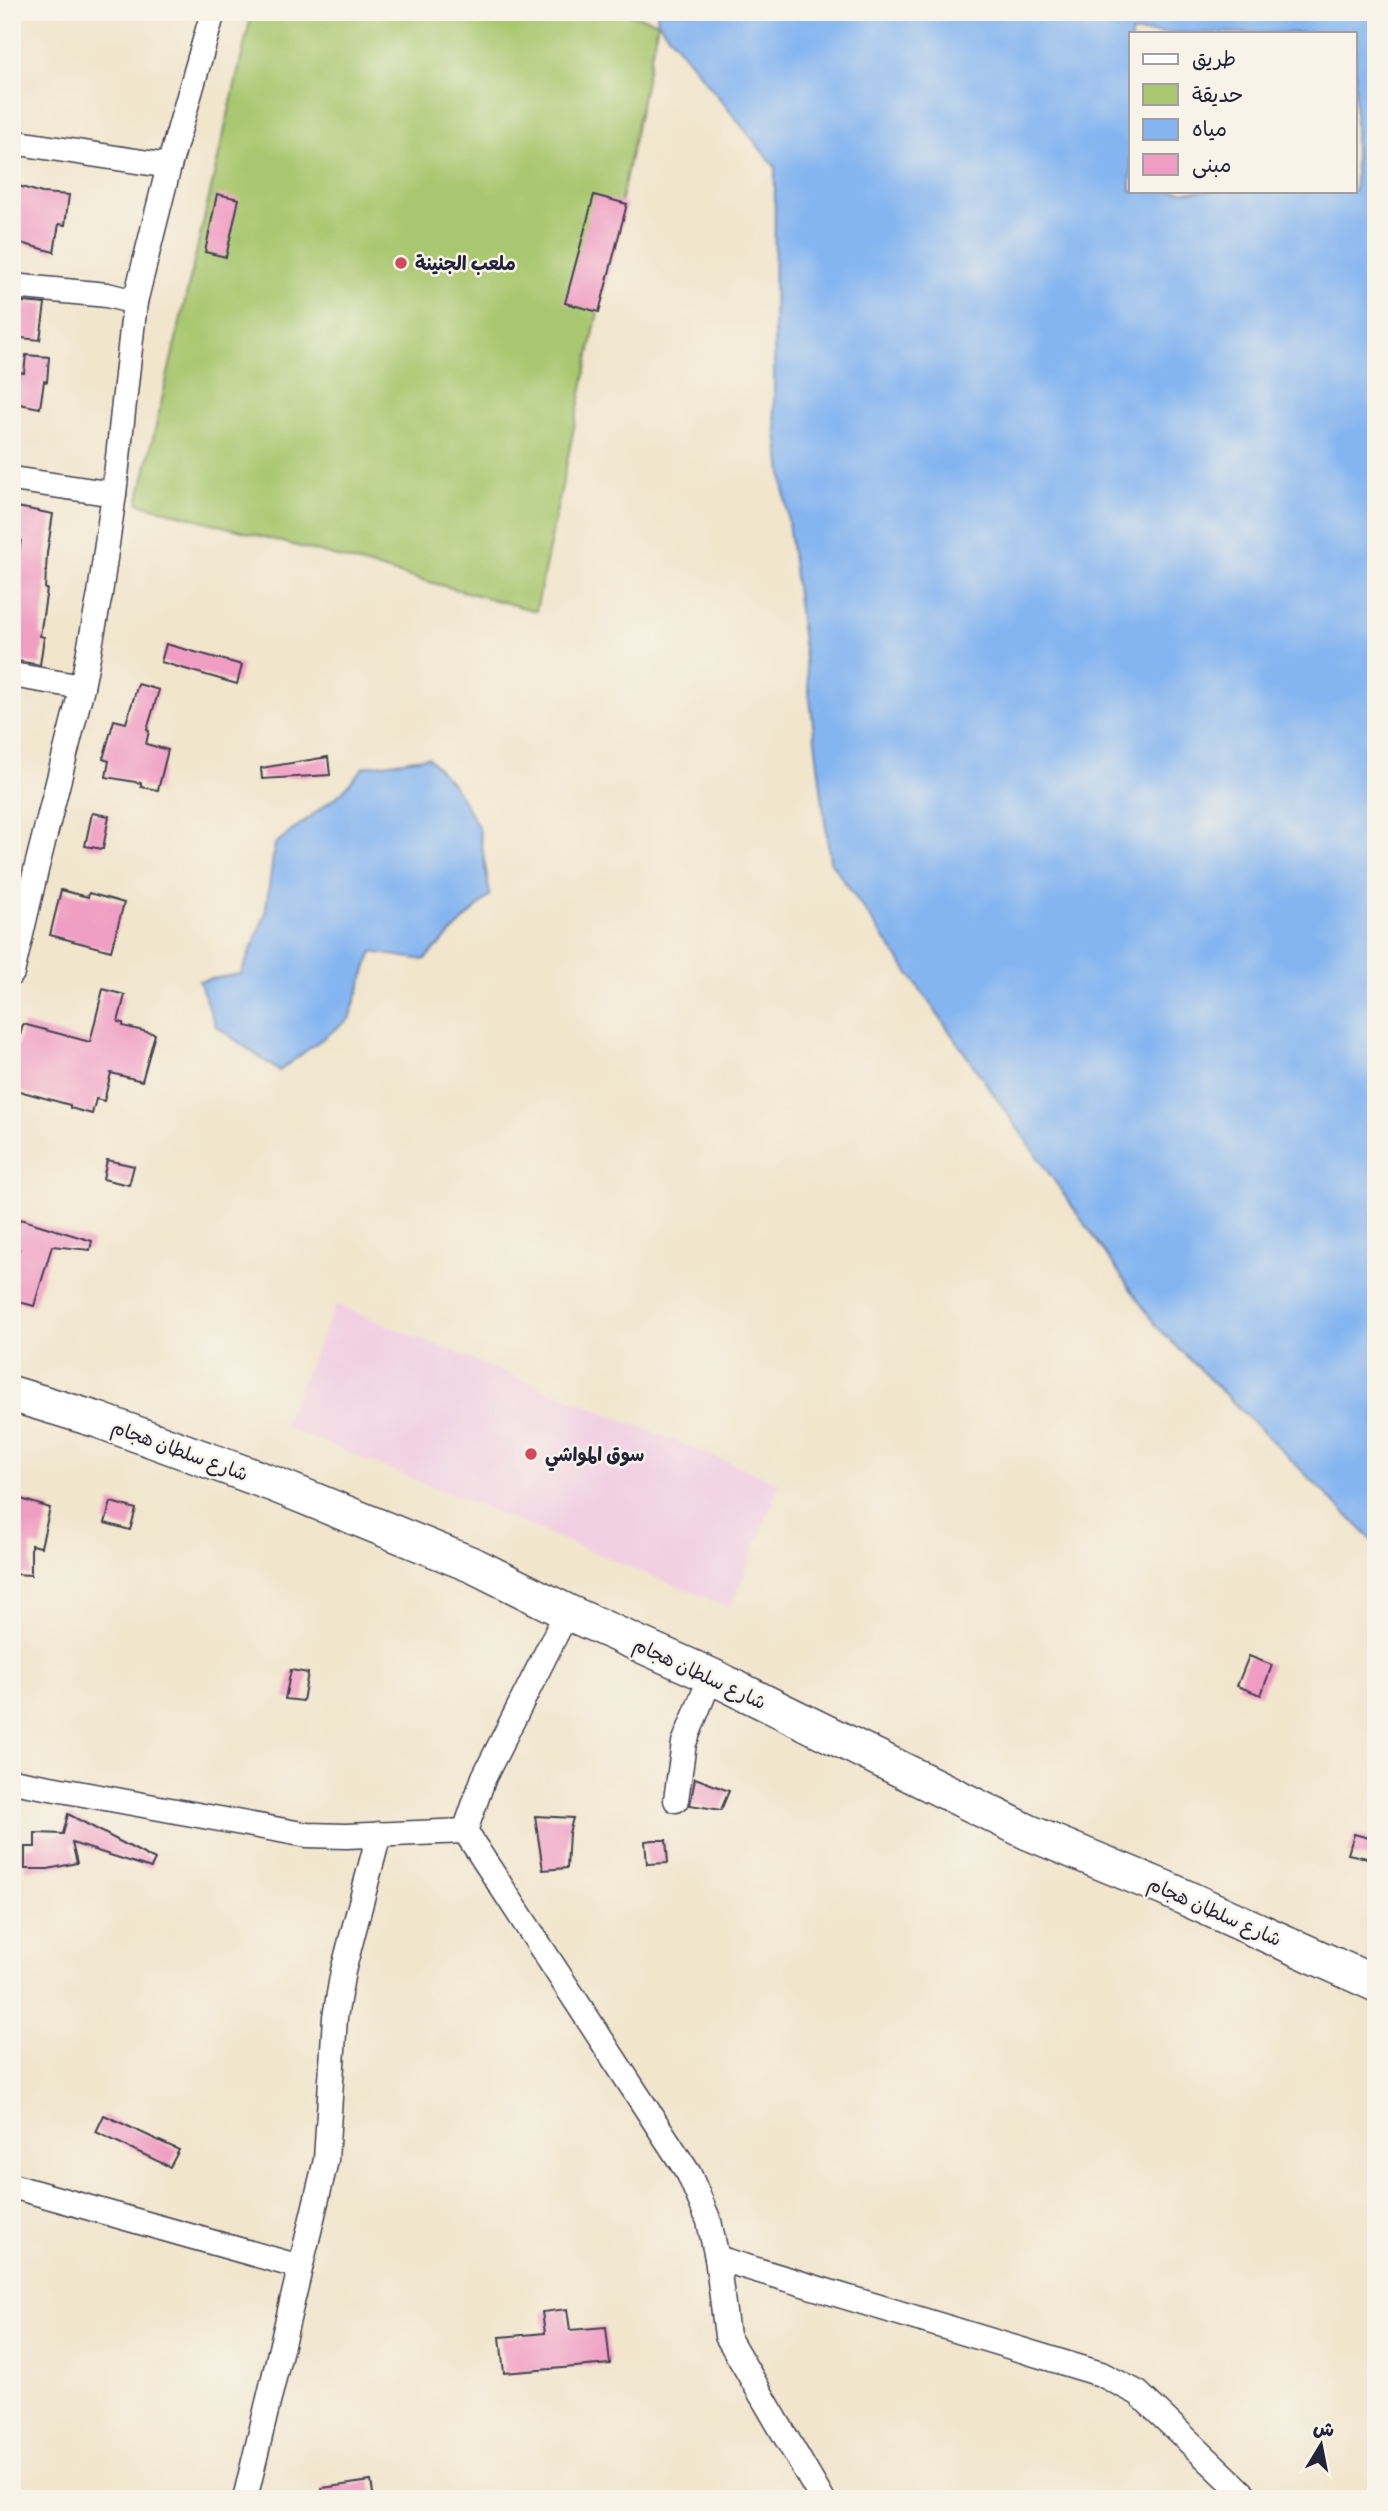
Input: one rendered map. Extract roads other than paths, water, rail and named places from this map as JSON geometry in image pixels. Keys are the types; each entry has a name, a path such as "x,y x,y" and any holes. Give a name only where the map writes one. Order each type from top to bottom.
{"highway":[{"name":"شارع سلطان هجام","path":"12,1394 98,1420 350,1514 475,1566 567,1612 711,1676 1028,1832 1164,1888 1376,1984"}],"street":[{"path":"12,973 24,869 82,687 100,594 135,302 169,166 213,12"},
{"path":"12,142 169,166"},
{"path":"12,286 107,295 135,302"},
{"path":"12,479 114,494"},
{"path":"12,675 82,687"},
{"path":"465,1831 484,1777 567,1612"},
{"path":"676,1800 684,1743 711,1676"},
{"path":"12,1780 306,1835 465,1831"},
{"path":"465,1831 689,2174 709,2221 717,2258 727,2336 822,2499"},
{"path":"245,2499 327,2160 335,2017 343,1971 379,1834"},
{"path":"12,2186 300,2267"},
{"path":"717,2258 1101,2374 1138,2393 1249,2499"}],"water":[{"path":"657,12 1376,12 1376,1544 1157,1327 830,861 774,408 775,167 658,22"},
{"path":"428,757 455,787 479,828 490,895 424,960 372,952 349,1019 279,1071 216,1026 199,981 241,974 265,915 275,844 342,792 364,767"}],"place":[{"name":"ملعب الجنينة","path":"401,263"},
{"name":"سوق المواشي","path":"531,1454"}]}
